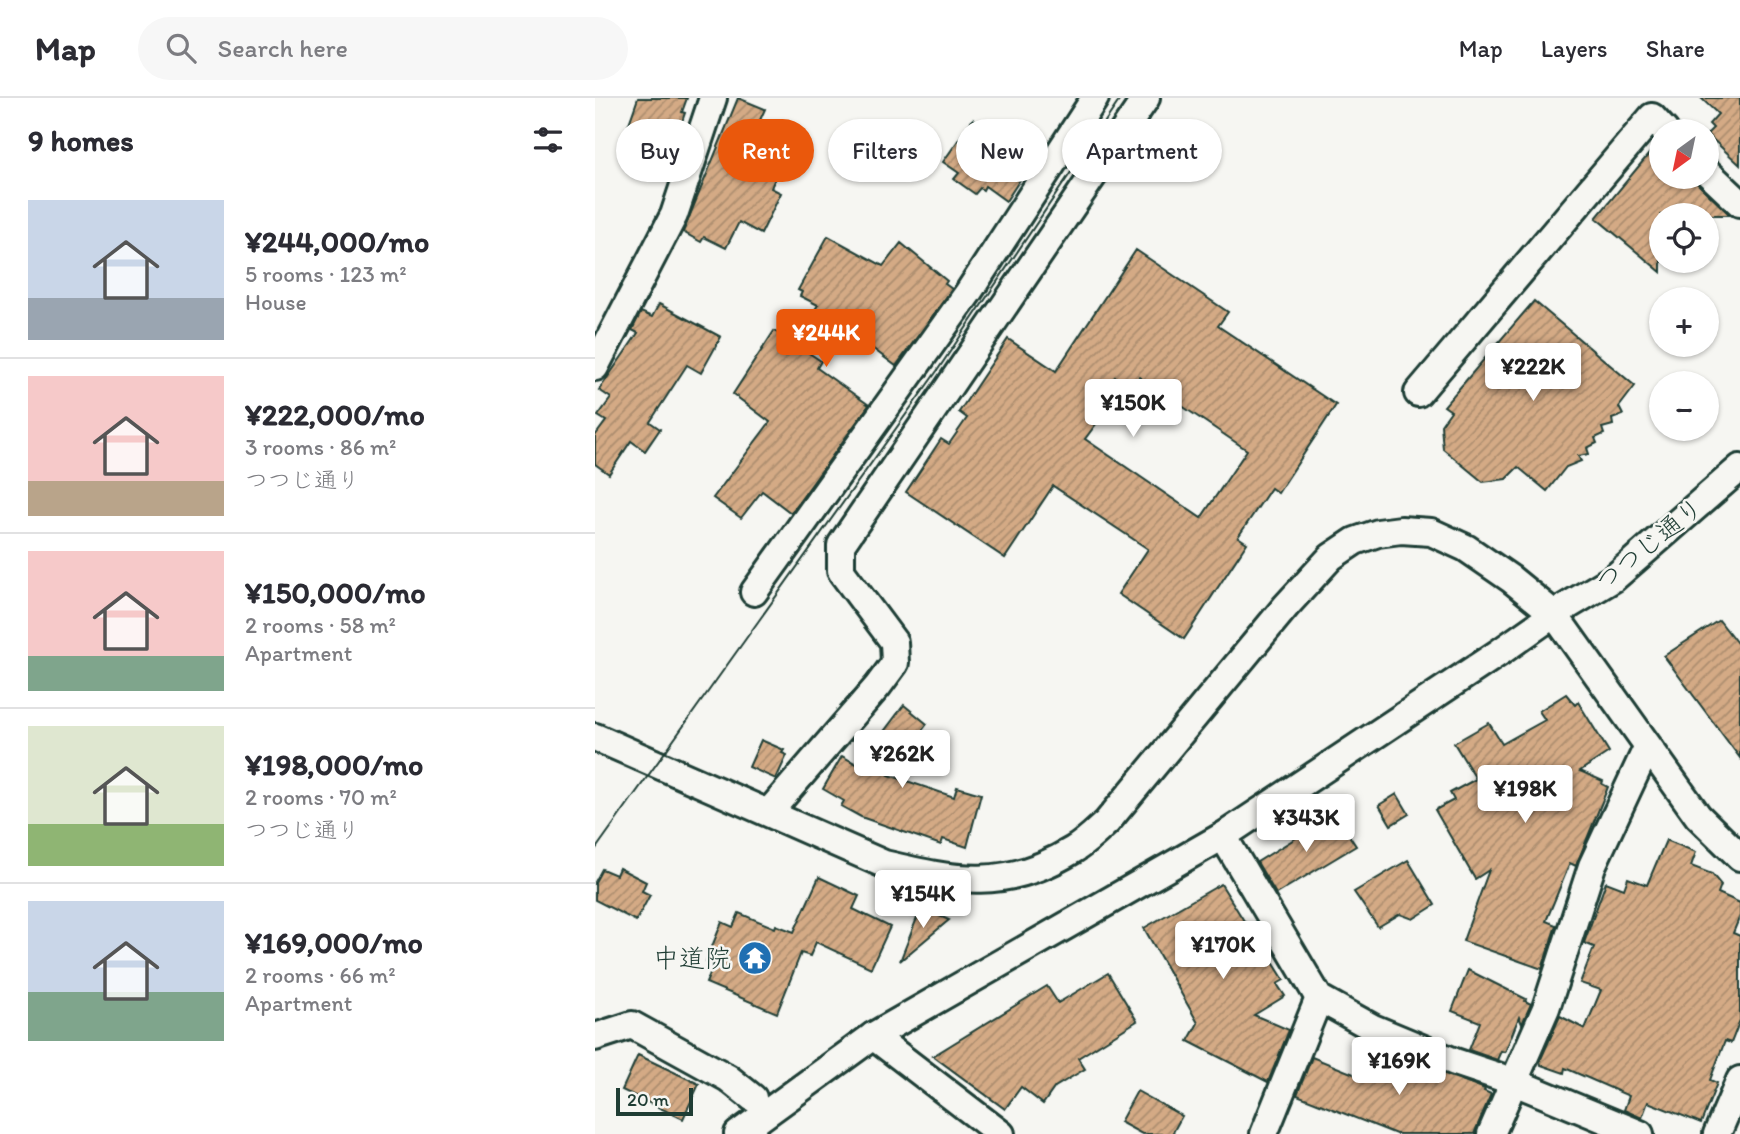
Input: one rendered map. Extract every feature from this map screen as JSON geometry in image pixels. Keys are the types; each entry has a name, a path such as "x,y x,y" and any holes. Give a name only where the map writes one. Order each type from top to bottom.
{"street":[{"path":"595,367 674,215 713,98"},
{"path":"754,592 968,293 1095,98"},
{"path":"769,811 879,686 895,663 894,642 841,572 841,545 1146,98"},
{"path":"1418,393 1649,121"},
{"path":"1719,183 1740,203"},
{"name":"つつじ通り","path":"738,1134 873,1036 1223,836 1554,614 1614,578 1740,468"},
{"path":"595,737 769,811 884,864 928,874 982,880 1031,872 1074,849 1107,822 1286,606 1331,557 1355,541 1378,533 1401,530 1431,533 1466,548 1511,579 1554,614 1698,816 1740,856"},
{"path":"1491,1134 1546,1008 1593,866 1647,748"},
{"path":"1223,836 1318,998 1373,1028 1455,1062 1513,1081 1640,1134"},
{"path":"1264,1134 1318,998"},
{"path":"595,1037 632,1025 728,1077 753,1098"},
{"path":"873,1036 1001,1134"},
{"path":"1717,1134 1740,1080"}],"building":[{"path":"638,98 687,98 682,112 685,113 683,119 631,119"},
{"path":"738,98 765,109 760,119 729,119"},
{"path":"1701,98 1740,98 1740,165 1719,145 1719,119 1714,119 1718,114"},
{"path":"956,143 956,171 943,162"},
{"path":"718,147 718,182 773,182 771,188 781,193 761,234 739,222 726,248 704,237 701,242 683,232"},
{"path":"1649,154 1649,189 1703,189 1718,203 1649,203 1649,262 1596,218"},
{"path":"958,182 1018,182 1006,201 985,186 975,194"},
{"path":"1719,204 1730,215 1719,215"},
{"path":"828,236 883,266 901,243 947,281 945,284 952,289 896,366 864,342 866,339 829,318 809,353 821,361 817,368 869,405 791,513 762,491 741,518 713,498 770,422 733,394 774,331 793,342 818,305 800,296 802,292 798,290"},
{"path":"1136,250 1228,312 1218,326 1336,405 1278,493 1271,488 1238,537 1247,543 1184,639 1118,594 1148,549 1053,486 1005,558 906,492 941,439 949,444 967,418 959,412 1008,339 1056,371","holes":["1115,377 1131,388 1139,377 1247,450 1201,518 1085,439 1096,424 1087,418"]},
{"path":"1534,301 1635,386 1619,407 1623,415 1612,419 1613,425 1602,428 1604,434 1595,438 1597,443 1587,448 1589,454 1578,456 1581,461 1566,467 1547,491 1518,467 1506,479 1483,482 1443,449 1441,425 1451,411 1444,406"},
{"path":"659,304 721,337 701,373 687,365 650,422 660,429 645,451 631,441 609,474 595,464 595,436 606,421 598,416 611,398 599,390 638,333 632,330 641,312 652,317"},
{"path":"1719,620 1740,647 1740,758 1664,656"},
{"path":"1566,694 1575,705 1578,702 1609,752 1580,771 1603,781 1602,784 1608,787 1576,866 1570,863 1546,921 1556,925 1542,969 1463,941 1489,870 1475,879 1435,810 1454,800 1450,793 1476,779 1454,743 1489,723 1502,744 1545,720 1539,711"},
{"path":"904,705 927,724 889,775 954,797 957,787 981,794 967,847 943,839 941,845 861,817 841,806 844,801 823,789 842,756 862,767 873,746"},
{"path":"761,740 784,750 782,753 787,755 776,779 749,767"},
{"path":"1397,794 1409,814 1391,825 1379,805"},
{"path":"1335,814 1356,846 1276,894 1257,862"},
{"path":"1666,840 1696,852 1691,866 1712,874 1721,885 1718,893 1740,903 1740,916 1733,933 1740,936 1740,1020 1731,1043 1725,1041 1710,1080 1717,1083 1701,1123 1648,1102 1642,1118 1624,1110 1629,1096 1565,1068 1564,1073 1541,1065 1540,1061 1560,1016 1585,1029 1601,990 1580,983 1594,947 1584,943 1606,882 1624,889 1628,878 1647,885"},
{"path":"1408,860 1435,905 1413,919 1400,914 1378,927 1354,892"},
{"path":"619,868 646,882 642,891 650,895 636,921 595,900 595,882 602,869 616,875"},
{"path":"819,877 859,896 853,909 890,927 871,968 816,942 810,956 801,953 777,1013 706,983 714,964 706,961 722,922 733,927 739,913 775,928 776,925 794,932"},
{"path":"1221,884 1269,961 1271,959 1284,980 1277,984 1285,996 1254,1015 1289,1030 1268,1082 1188,1041 1198,1023 1144,928"},
{"path":"921,908 949,920 900,961"},
{"path":"1468,970 1531,1004 1522,1024 1519,1017 1505,1052 1501,1051 1497,1060 1469,1050 1480,1022 1452,1011"},
{"path":"1108,973 1137,1021 1078,1058 1085,1069 1055,1087 1043,1104 1021,1087 1005,1109 933,1056 1047,986 1058,1003"},
{"path":"1390,1052 1485,1089 1484,1091 1491,1094 1474,1134 1396,1134 1297,1095 1312,1057 1371,1081 1383,1053 1389,1055"},
{"path":"638,1055 699,1084 683,1119 622,1090"},
{"path":"1137,1091 1182,1116 1172,1134 1142,1134 1120,1122"}],"tram line":[{"path":"595,850 937,371 1121,98"}],"place":[{"name":"中道院","path":"755,958"}]}
